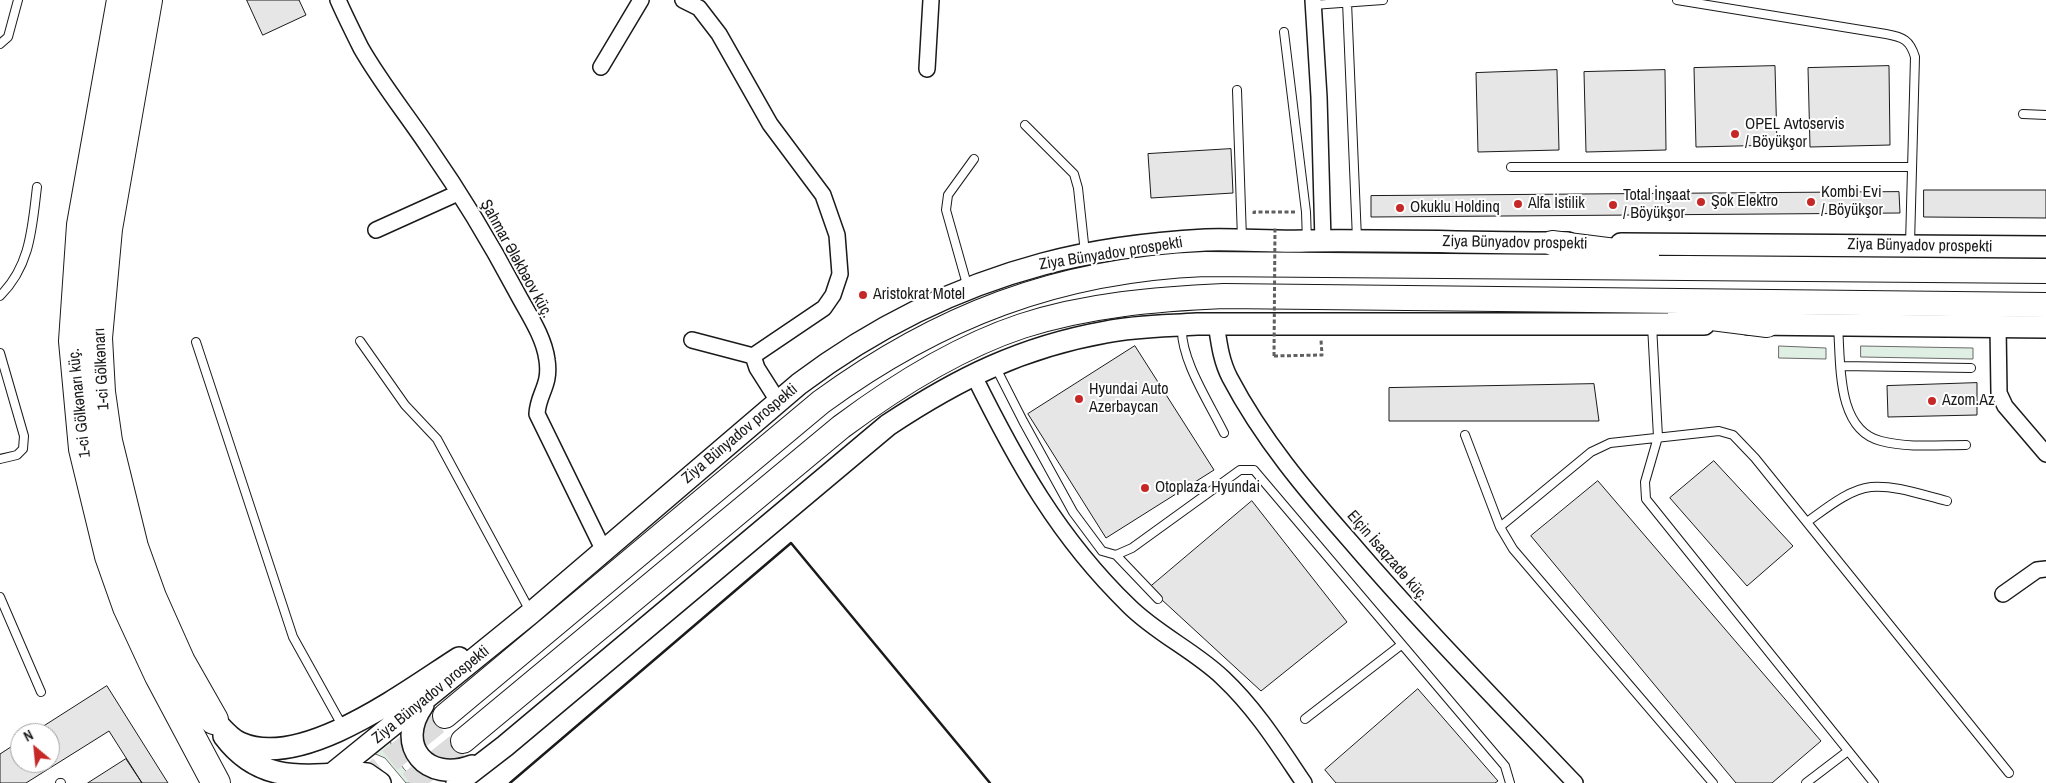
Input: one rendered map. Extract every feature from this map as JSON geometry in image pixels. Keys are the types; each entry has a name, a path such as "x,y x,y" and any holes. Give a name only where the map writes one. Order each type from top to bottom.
{"highway":[{"name":"1-ci Gölkənarı küç.","path":"121,0 81,225 73,341 83,449 109,556 127,607 159,676 216,783"},
{"name":"1-ci Gölkənarı","path":"148,0 107,238 98,338 101,392 108,442 134,548 152,597 181,662 214,720"}],"main road":[{"path":"1045,288 1111,263 1207,240"},
{"name":"Ziya Bünyadov prospekti","path":"325,779 427,699 531,613 778,400 834,358 872,334 916,310 968,288 1044,264 1129,248 1207,240 2046,247"},
{"path":"1552,243 1763,268"},
{"name":"Ziya Bünyadov prospekti","path":"445,716 821,402 857,375 952,322 1009,299 1045,288 1104,275 1171,266 1205,264 2046,271"},
{"path":"457,783 505,746 857,449 922,403 973,374 1038,344 1077,329 1152,309 1224,296"},
{"path":"463,741 841,427 900,385 959,352 1022,326 1049,318 1098,307 1138,302 1224,296 2046,305"},
{"path":"1554,300 1767,325"},
{"path":"994,364 1045,347 1106,332 1182,324 1652,324 2046,327"},
{"path":"214,720 235,740 256,748 297,745 322,738 344,728 531,613"},
{"path":"427,699 415,716 410,737 414,750 428,766 447,774 458,772 505,746"},
{"path":"214,720 241,759 263,772 292,777 325,779 368,774 380,783"}],"street":[{"name":"Şahmar Ələkbəov küç.","path":"338,0 362,48 383,84 458,192 493,247 537,333 547,358 549,373 545,391 538,402 537,414 604,551"},
{"path":"601,67 641,0"},
{"path":"683,0 699,8 719,34 770,124 823,195 837,234 840,274 832,295 824,308 753,356 692,340"},
{"path":"926,69 931,0"},
{"path":"1313,3 1319,97 1315,241"},
{"path":"376,230 458,192"},
{"name":"Elçin İsaqzadə küç.","path":"1216,324 1220,353 1230,378 1260,427 1296,479 1398,596 1575,783"},
{"path":"1998,326 1999,393 2005,406 2046,454"},
{"path":"753,356 757,368 778,400"},
{"path":"973,374 1007,443 1046,508 1077,550 1131,608 1222,677 1266,725 1304,783"},
{"path":"2003,594 2037,570 2046,569"}],"lane":[{"path":"0,44 8,37 18,0"},
{"path":"1313,3 1383,0"},
{"path":"1677,0 1886,34 1902,37 1908,41 1915,57 1910,246"},
{"path":"1347,2 1357,241"},
{"path":"1284,32 1306,212 1315,241"},
{"path":"1237,90 1242,241"},
{"path":"2023,114 2046,115"},
{"path":"1025,125 1074,174 1078,188 1085,255"},
{"path":"968,288 946,210 948,195 974,159"},
{"path":"1511,167 1912,167"},
{"path":"0,296 8,288 28,250 37,187"},
{"path":"1182,324 1182,335 1188,361 1224,433"},
{"path":"1652,324 1658,437 1645,482 1646,499 1874,783"},
{"path":"1838,325 1841,366 1848,407 1853,421 1864,433 1879,441 1896,444 1966,445"},
{"path":"196,342 293,637 344,728"},
{"path":"360,342 405,405 437,439 531,613"},
{"path":"0,353 24,436 23,449 17,455 0,459"},
{"path":"994,364 1023,421 1074,512 1102,551 1116,555 1158,599"},
{"path":"1841,366 1971,368"},
{"path":"1500,527 1591,452 1610,443 1719,430 1732,435 1755,458 2009,773"},
{"path":"1465,435 1500,527 1513,549 1714,783"},
{"path":"1116,555 1132,548 1240,470 1254,470 1400,645 1505,766 1510,783"},
{"path":"1807,522 1836,500 1869,487 1893,488 1947,501"},
{"path":"0,597 41,692"},
{"path":"1306,719 1400,645"},
{"path":"1806,783 1848,751"}],"path":[{"path":"1253,219 1254,212 1306,212"},
{"path":"1267,226 1275,226 1274,356 1322,355"}],"green space":[{"path":"1779,346 1826,348 1826,359 1779,358"},
{"path":"1861,346 1973,348 1973,359 1861,357"},
{"path":"390,740 400,764 419,783 406,783 385,758 373,753"}],"building":[{"path":"247,0 299,0 306,15 263,35"},
{"path":"1775,66 1777,145 1696,147 1694,68"},
{"path":"1889,66 1890,145 1810,147 1808,68"},
{"path":"1557,70 1559,150 1478,152 1476,73"},
{"path":"1665,70 1666,150 1586,152 1584,72"},
{"path":"1231,149 1233,193 1151,198 1148,154"},
{"path":"1924,190 2046,190 2046,218 1924,217"},
{"path":"1899,192 1900,213 1371,217 1371,196"},
{"path":"1135,346 1214,470 1106,538 1028,414"},
{"name":"Azom.Az","path":"1977,383 1977,415 1888,417 1887,386"},
{"path":"1594,384 1599,421 1389,421 1389,388"},
{"path":"1714,461 1793,546 1747,586 1670,498"},
{"path":"1598,481 1821,741 1772,783 1736,783 1531,536"},
{"path":"1252,501 1347,622 1261,691 1149,588"},
{"path":"107,686 168,783 142,783 109,731 60,762 60,723 49,723"},
{"path":"1418,689 1498,781 1495,783 1336,783 1325,770"},
{"path":"10,748 10,773 42,773 26,783 0,783 0,754"},
{"path":"126,759 142,783 88,783"}],"tunnel":[{"path":"362,783 445,716"},
{"path":"410,783 463,741"}],"wall":[{"path":"510,783 791,543 990,783"}],"place":[{"name":"OPEL Avtoservis / Böyükşor","path":"1735,134"},
{"name":"Şok Elektro","path":"1701,202"},
{"name":"Kombi Evi / Böyükşor","path":"1811,202"},
{"name":"Alfa İstilik","path":"1518,204"},
{"name":"Total İnşaat / Böyükşor","path":"1613,205"},
{"name":"Okuklu Holdinq","path":"1400,208"},
{"name":"Aristokrat Motel","path":"863,295"},
{"name":"Hyundai Auto Azerbaycan","path":"1079,399"},
{"name":"Azom.Az","path":"1932,401"},
{"name":"Otoplaza Hyundai","path":"1145,488"}]}
